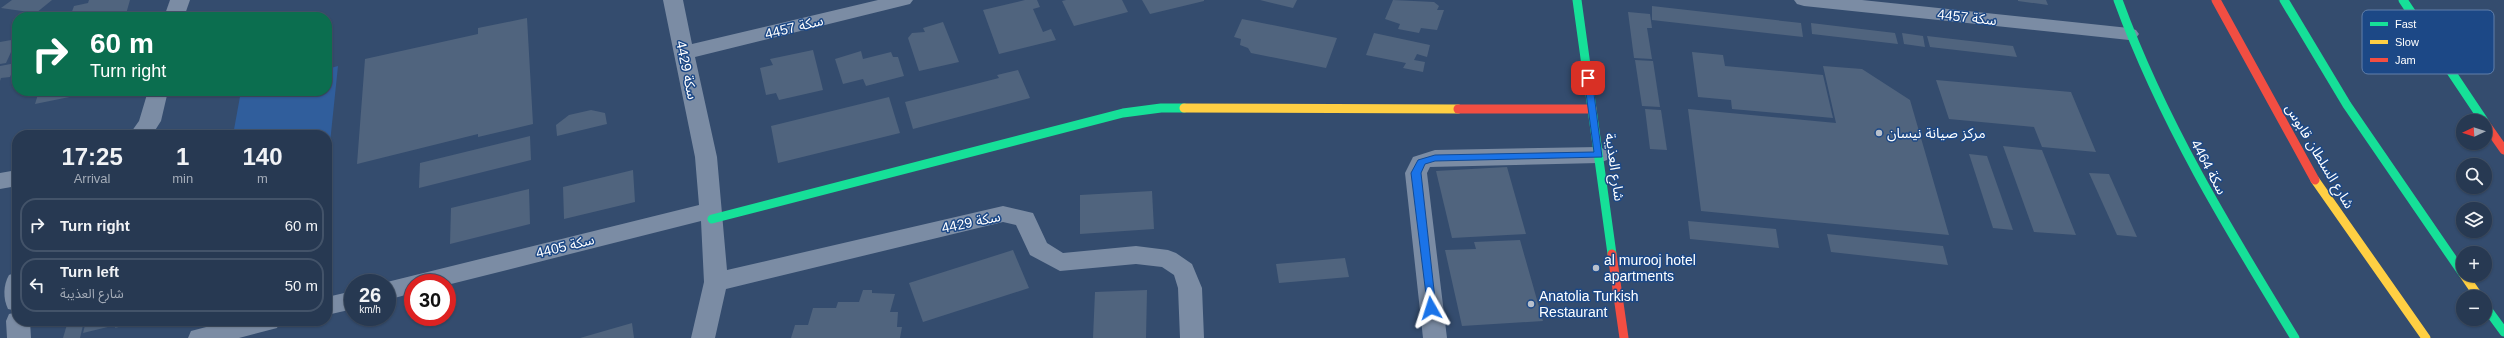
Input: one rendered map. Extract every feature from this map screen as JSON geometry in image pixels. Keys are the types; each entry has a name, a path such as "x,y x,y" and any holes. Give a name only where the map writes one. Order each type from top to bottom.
{"main road":[{"name":"شارع العذيبة","path":"1577,0 1624,338"},
{"name":"سكة 4464","path":"2118,0 2129,34 2195,174 2295,338"},
{"name":"شارع السلطان قابوس","path":"2216,0 2321,191 2426,338"},
{"path":"2284,0 2308,43 2379,154 2456,265"},
{"path":"2403,0 2410,10"},
{"path":"2452,74 2479,114"},
{"path":"711,214 1123,113 1162,108 1592,109"},
{"path":"2492,133 2504,150"},
{"path":"2492,316 2504,332"}],"street":[{"path":"176,12 180,0"},
{"name":"سكة 4429","path":"673,0 706,157 716,282 703,338"},
{"name":"سكة 4457","path":"684,54 903,0"},
{"name":"سكة 4457","path":"1804,0 2129,34"},
{"path":"144,130 153,111 157,96"},
{"path":"1435,338 1416,173 1421,162 1435,158 1599,155"},
{"path":"0,181 12,179"},
{"name":"سكة 4405","path":"456,274 711,214"},
{"name":"سكة 4429","path":"716,282 1003,214 1025,219 1038,249 1060,262 1136,255 1168,259 1184,270 1190,288 1192,338"},
{"path":"332,305 344,302"},
{"path":"18,326 19,338"},
{"path":"200,338 248,326"}],"shaded area":[{"path":"338,66 331,130 234,130 240,96 332,96 332,68"}],"building":[{"path":"12,0 52,0 37,12 1,8"},
{"path":"89,0 130,0 127,12 72,12 74,6 88,3"},
{"path":"1025,0 1037,0 1040,7 1033,9 1043,32 1051,29 1056,40 999,54 983,10"},
{"path":"1122,0 1128,12 1074,26 1062,1"},
{"path":"1142,0 1204,0 1204,1 1150,14"},
{"path":"1260,0 1297,0 1293,8"},
{"path":"1393,0 1434,2 1439,6 1437,10 1444,10 1437,30 1421,28 1419,33 1398,29 1400,24 1385,19"},
{"path":"2046,0 2048,5 2018,1"},
{"path":"1652,6 1801,23 1803,37 1652,20"},
{"path":"1628,12 1650,14 1652,28 1647,28 1652,59 1634,58"},
{"path":"527,18 533,124 478,137 478,134 357,164 365,59 478,34 478,28"},
{"path":"1242,19 1337,38 1326,68 1251,53 1248,48 1240,45 1241,39 1234,37"},
{"path":"943,22 959,62 919,71 908,38 912,33 925,32 923,28"},
{"path":"1811,23 1895,33 1898,44 1812,34"},
{"path":"1374,33 1430,45 1427,57 1417,54 1414,60 1425,62 1423,72 1403,68 1406,63 1366,55"},
{"path":"1902,33 1923,36 1925,47 1904,44"},
{"path":"1927,36 2013,46 2017,57 1930,47"},
{"path":"12,40 12,50 6,63 0,64 0,42"},
{"path":"813,50 823,90 779,100 776,93 766,95 760,68 773,65 770,59"},
{"path":"861,51 863,59 891,52 893,57 898,57 904,76 866,86 863,79 843,84 835,59"},
{"path":"1692,52 1723,55 1725,66 1823,75 1833,118 1732,109 1731,100 1698,97"},
{"path":"1635,60 1653,61 1660,107 1642,106"},
{"path":"12,64 12,72 10,77 1,78 0,81 0,66"},
{"path":"1823,66 1862,69 1910,100 1949,235 1701,211 1688,109 1836,123"},
{"path":"1018,70 1030,98 913,129 905,102 999,78 997,75"},
{"path":"1936,80 2071,92 2096,152 2042,147 2034,127 1949,119"},
{"path":"37,96 74,96 35,104"},
{"path":"889,97 900,133 778,163 771,126"},
{"path":"1645,109 1661,110 1667,150 1650,149"},
{"path":"591,110 605,113 607,124 557,136 556,125 569,115"},
{"path":"530,136 531,160 419,188 420,163"},
{"path":"2003,146 2042,150 2076,235 2034,232"},
{"path":"1969,154 1987,156 2013,230 1993,228"},
{"path":"1507,167 1526,234 1452,238 1436,171"},
{"path":"633,170 635,202 564,219 563,187"},
{"path":"2089,173 2109,174 2137,237 2117,235"},
{"path":"529,189 530,224 450,244 451,208"},
{"path":"1152,191 1154,229 1080,234 1080,195"},
{"path":"1688,221 1776,229 1779,248 1690,239"},
{"path":"1827,234 1943,246 1948,265 1831,252"},
{"path":"1520,240 1543,321 1462,326 1445,250 1476,249 1474,242"},
{"path":"1013,250 1029,288 923,322 909,283"},
{"path":"1345,258 1349,277 1279,283 1276,264"},
{"path":"863,290 872,290 872,293 895,294 890,312 898,312 897,327 902,327 900,338 791,338 795,325 808,325 813,308 836,308 838,302 859,302"},
{"path":"1147,290 1146,338 1093,338 1095,292"},
{"path":"632,323 634,338 580,338"},
{"path":"67,326 83,326 80,338 63,338"},
{"path":"85,326 112,326 83,333"}],"traffic: fast":[{"path":"1577,0 1612,254"},
{"path":"2118,0 2134,45 2174,132 2220,215 2295,338"},
{"path":"2284,0 2347,105 2456,264"},
{"path":"2403,0 2410,10"},
{"path":"2453,74 2479,114"},
{"path":"712,219 1123,113 1161,108 1184,108"},
{"path":"2492,316 2504,332"}],"traffic: slow":[{"path":"1184,108 1458,109"},
{"path":"2315,180 2426,338"},
{"path":"2469,282 2474,290"}],"traffic: jam":[{"path":"2216,0 2315,180"},
{"path":"1458,109 1592,109"},
{"path":"2492,133 2504,150"},
{"path":"1612,254 1624,338"}],"place":[{"name":"مركز صيانة نيسان","path":"1879,133"},
{"name":"al murooj hotel apartments","path":"1596,268"},
{"name":"Anatolia Turkish Restaurant","path":"1531,304"}],"route":[{"path":"1431,308 1416,173 1421,162 1435,158 1599,155 1588,78"}]}
